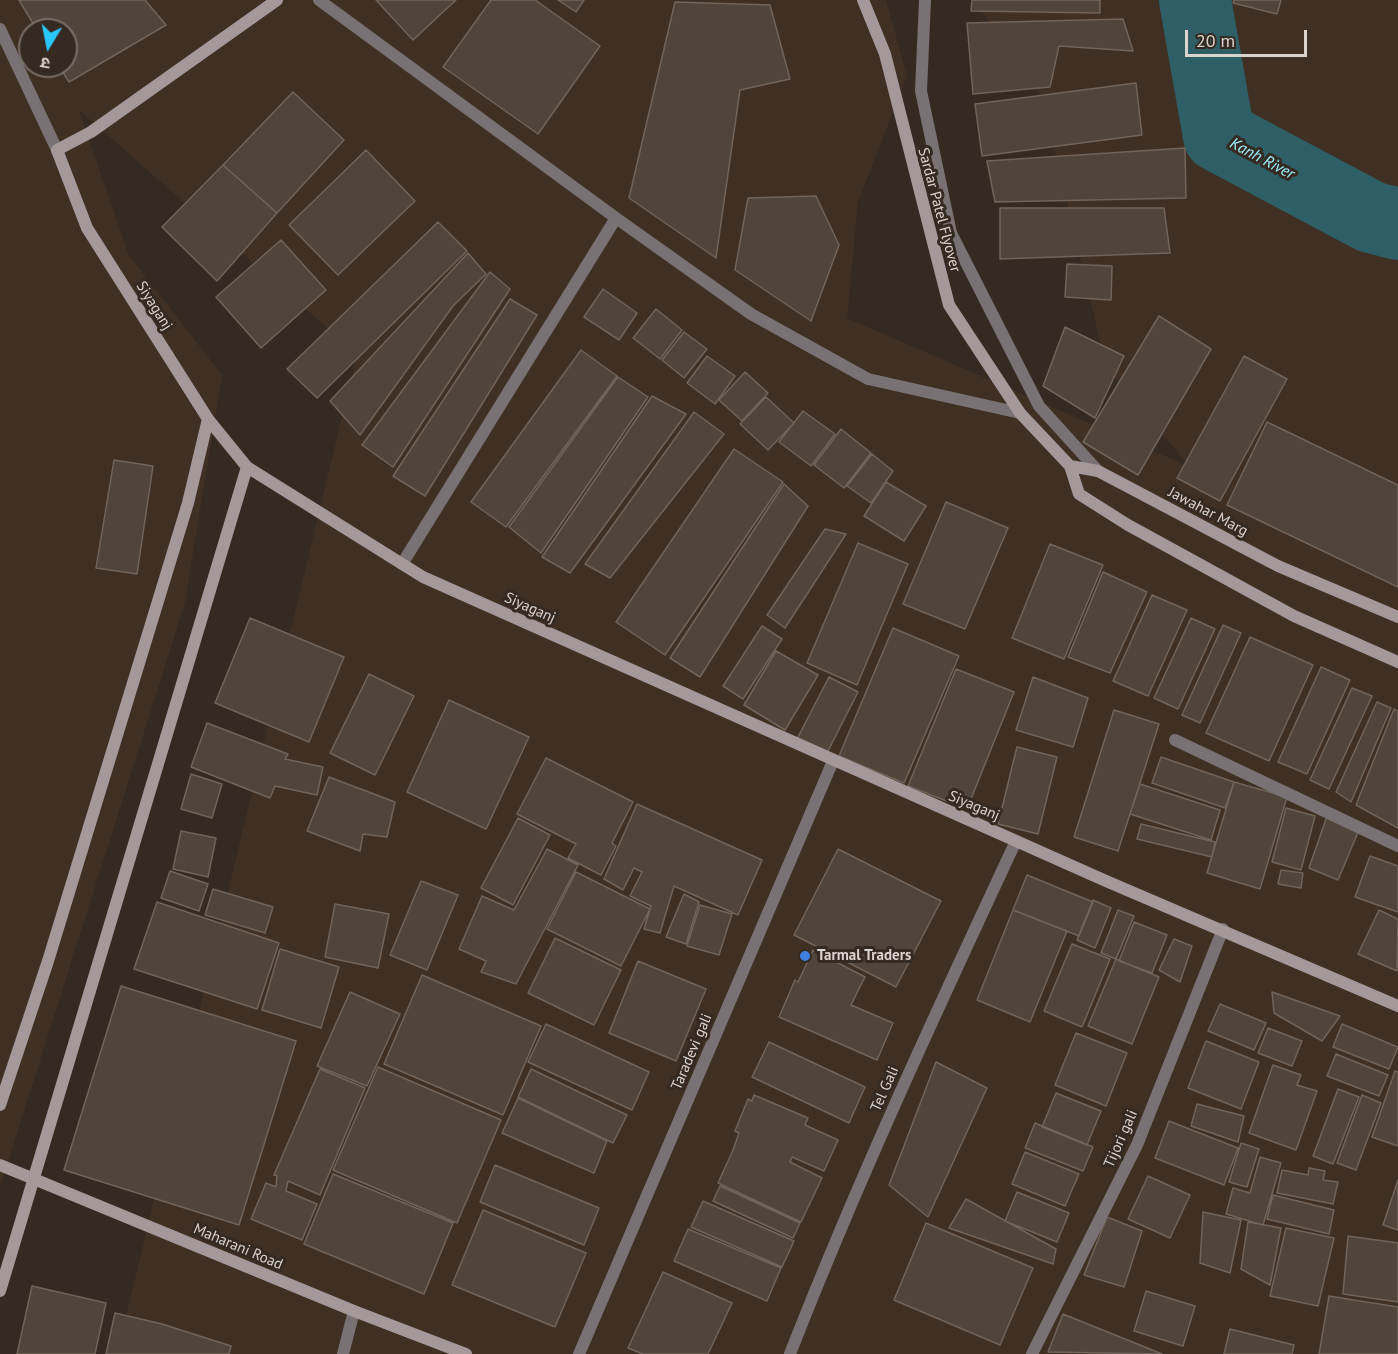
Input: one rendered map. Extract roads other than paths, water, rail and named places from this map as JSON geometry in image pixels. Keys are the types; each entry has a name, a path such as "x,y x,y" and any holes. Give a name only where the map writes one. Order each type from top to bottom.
{"street":[{"path":"0,29 57,150 91,132 277,0"},
{"path":"319,0 751,314 868,379 1020,413 1070,466 1079,494 1128,525 1294,615 1398,662"},
{"name":"Sardar Patel Flyover","path":"863,0 885,54 949,305 1020,413"},
{"path":"925,0 921,91 951,233 1039,406 1098,471"},
{"name":"Siyaganj","path":"57,150 87,228 208,419 247,467 423,577 1106,882 1223,929 1398,1006"},
{"path":"402,564 616,218"},
{"path":"0,1105 48,961 181,526 208,419"},
{"name":"Jawahar Marg","path":"1070,466 1098,471 1278,566 1398,617"},
{"path":"0,1292 247,467"},
{"path":"1175,740 1398,846"},
{"name":"Taradevi gali","path":"579,1354 833,761"},
{"name":"Tel Gali","path":"790,1354 828,1256 923,1038 1016,841"},
{"name":"Tijori gali","path":"1032,1354 1137,1145 1223,929"},
{"name":"Maharani Road","path":"0,1165 354,1311 466,1354"},
{"path":"343,1354 354,1311"}],"waterway":[{"name":"Kanh River","path":"1195,0 1219,136 1371,217 1398,224"}],"place":[{"name":"Tarmal Traders","path":"805,956"}]}
